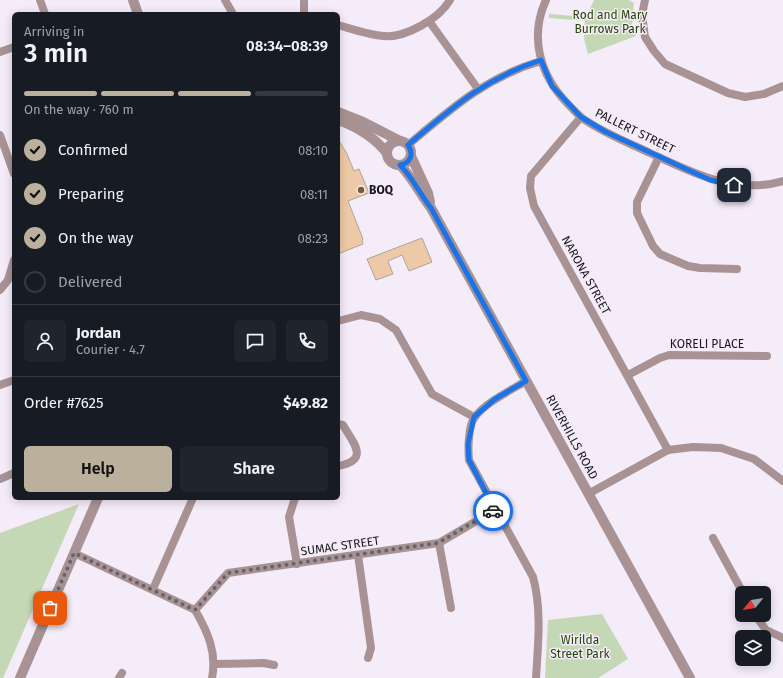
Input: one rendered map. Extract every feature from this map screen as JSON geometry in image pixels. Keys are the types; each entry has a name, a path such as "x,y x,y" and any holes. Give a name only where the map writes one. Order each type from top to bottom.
{"street":[{"path":"40,0 44,12"},
{"path":"133,0 137,12"},
{"path":"225,0 233,12"},
{"path":"304,0 304,12"},
{"path":"340,25 384,36 405,34 429,21 447,5 450,0"},
{"name":"PALLERT STREET","path":"546,0 540,14 537,37 541,60 552,86 581,117 606,132 710,180 742,186 761,185 783,181"},
{"path":"645,0 642,15 645,37 665,64 728,93 745,97 764,94 783,86"},
{"path":"429,21 478,89"},
{"path":"0,52 12,48"},
{"path":"387,153 390,145 394,142 404,143 478,89 516,69 541,60"},
{"path":"340,113 363,122 404,143 410,149 411,156 407,163 400,165 393,163 387,153 374,138 355,127 340,121"},
{"name":"NARONA STREET","path":"581,117 531,176 530,188 534,206 668,450"},
{"path":"0,135 12,168"},
{"name":"RIVERHILLS ROAD","path":"411,156 428,193 431,208"},
{"path":"659,157 637,202 637,213 653,246 660,254 688,266 700,268 737,269"},
{"name":"RIVERHILLS ROAD","path":"400,165 413,180 422,197 431,208 690,678"},
{"path":"0,290 11,281"},
{"path":"340,320 361,315 380,319 396,330 432,394 444,402 474,417"},
{"name":"KORELI PLACE","path":"628,375 668,355 767,356"},
{"path":"0,385 12,381"},
{"path":"526,381 495,399 474,417 468,444 469,460 495,510 534,577 538,595 539,614 536,678"},
{"path":"340,424 343,425 358,452 355,459 349,464 340,466"},
{"path":"588,494 668,450 693,447 721,448 754,459 783,479"},
{"path":"0,478 12,474"},
{"path":"20,678 97,500"},
{"path":"153,589 192,500"},
{"path":"294,500 289,517 297,564"},
{"name":"SUMAC STREET","path":"195,610 228,573 438,543 495,510"},
{"path":"713,538 739,586"},
{"path":"438,543 451,608"},
{"path":"74,553 195,610 203,623 211,645 215,664 212,678"},
{"path":"358,555 371,648 368,658"},
{"path":"760,622 766,630 783,638"},
{"path":"215,664 264,663 274,665"}],"green space":[{"name":"Rod and Mary Burrows Park","path":"594,0 629,0 634,3 632,25 636,36 588,54 584,39 585,21 549,18 549,14 586,17"},
{"path":"79,504 3,678 0,678 0,533"},
{"name":"Wirilda Street Park","path":"602,614 628,659 598,678 545,678 548,620"}],"building":[{"path":"340,142 354,171 359,169 369,193 348,201 363,239 363,244 340,253"},
{"path":"422,238 432,262 409,271 402,255 388,261 393,274 376,280 367,259"}],"way so far":[{"path":"50,608 74,553 195,610 228,573 438,543 493,511"}],"place":[{"name":"BOQ","path":"361,190"}],"route":[{"path":"493,511 495,510 469,460 468,444 474,417 495,399 526,381 431,208 422,197 408,173 400,165 407,163 410,160 411,152 408,145 464,98 478,89 516,69 541,60 552,86 581,117 606,132 710,180 734,185"}]}
